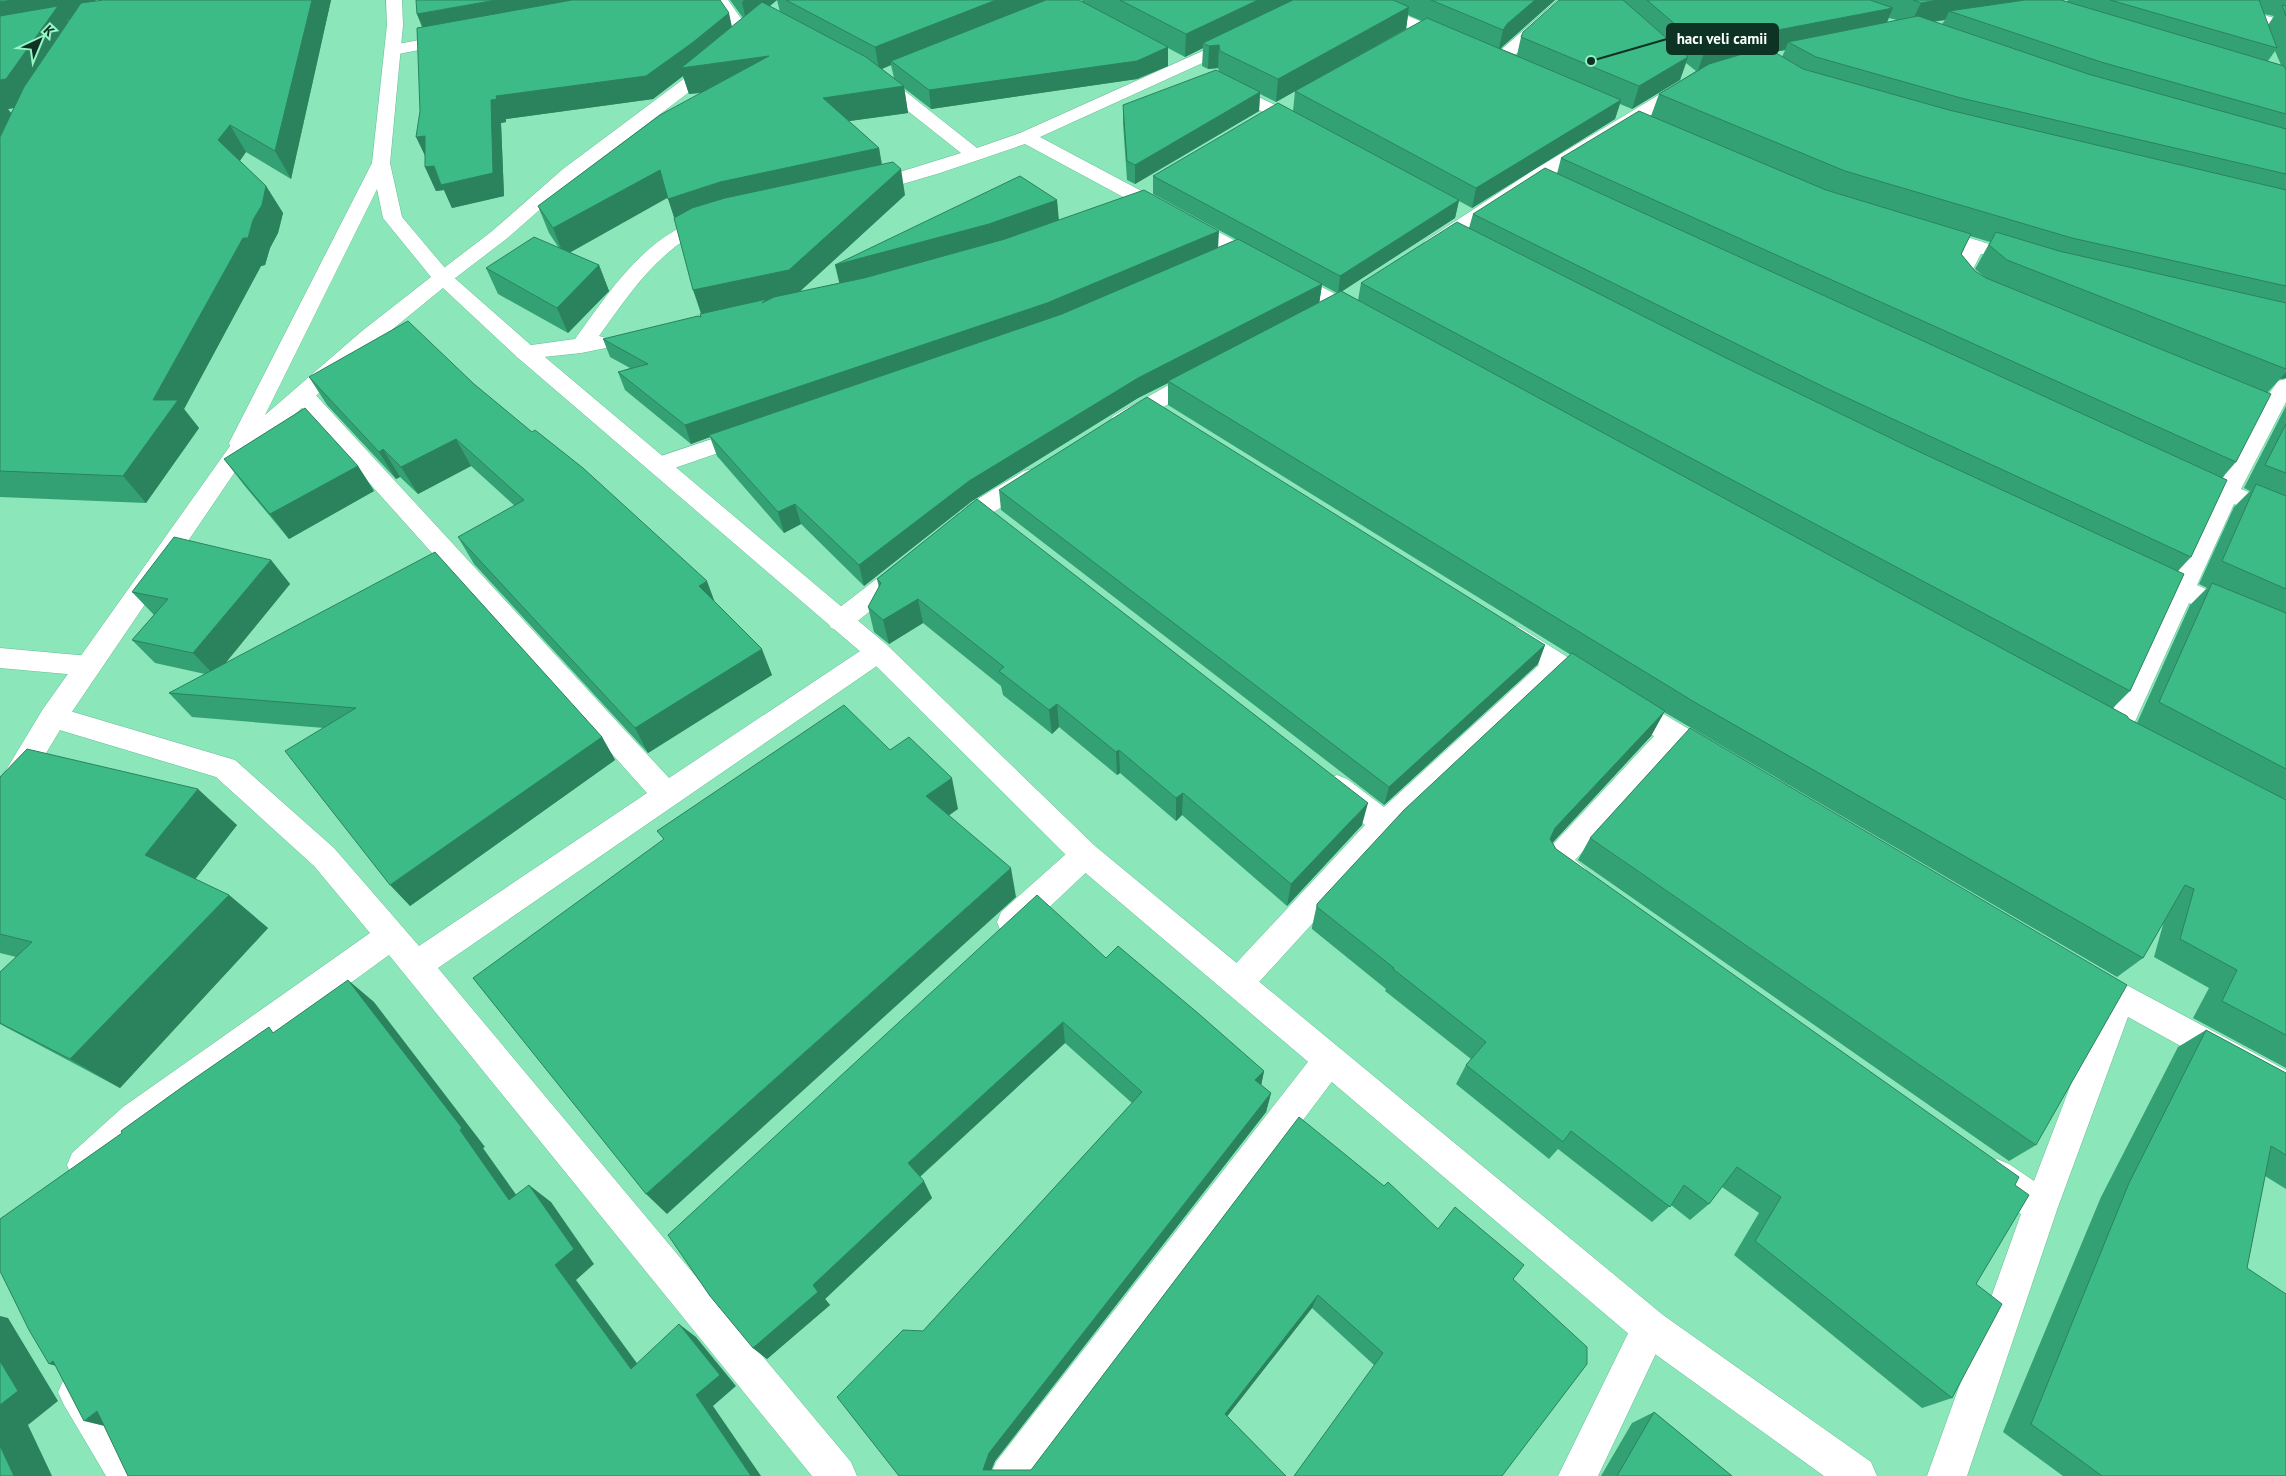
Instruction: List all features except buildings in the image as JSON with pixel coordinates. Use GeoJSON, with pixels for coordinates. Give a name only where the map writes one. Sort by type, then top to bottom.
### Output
{"type":"FeatureCollection","features":[{"type":"Feature","properties":{"kind":"street"},"geometry":{"type":"LineString","coordinates":[[394,0],[395,25],[381,163],[393,218],[443,278],[525,352],[878,652],[1085,855],[1650,1328],[1857,1476]]}},
{"type":"Feature","properties":{"kind":"street"},"geometry":{"type":"LineString","coordinates":[[720,0],[735,47]]}},
{"type":"Feature","properties":{"kind":"street"},"geometry":{"type":"LineString","coordinates":[[1355,0],[1468,47]]}},
{"type":"Feature","properties":{"kind":"street"},"geometry":{"type":"LineString","coordinates":[[1504,62],[1509,52],[1568,0]]}},
{"type":"Feature","properties":{"kind":"street"},"geometry":{"type":"LineString","coordinates":[[2189,0],[2286,26]]}},
{"type":"Feature","properties":{"kind":"street"},"geometry":{"type":"LineString","coordinates":[[2252,17],[2258,33]]}},
{"type":"Feature","properties":{"kind":"street"},"geometry":{"type":"LineString","coordinates":[[235,454],[370,336],[498,236],[570,173],[761,26]]}},
{"type":"Feature","properties":{"kind":"street"},"geometry":{"type":"LineString","coordinates":[[1406,38],[1423,29]]}},
{"type":"Feature","properties":{"kind":"street"},"geometry":{"type":"LineString","coordinates":[[851,191],[924,172],[1026,137],[1185,66],[1253,33]]}},
{"type":"Feature","properties":{"kind":"street"},"geometry":{"type":"LineString","coordinates":[[393,50],[470,36]]}},
{"type":"Feature","properties":{"kind":"street"},"geometry":{"type":"LineString","coordinates":[[1486,55],[1522,70]]}},
{"type":"Feature","properties":{"kind":"street"},"geometry":{"type":"LineString","coordinates":[[1168,57],[1319,134]]}},
{"type":"Feature","properties":{"kind":"street"},"geometry":{"type":"LineString","coordinates":[[1420,252],[1461,236],[1473,218],[1548,179],[1630,119],[1699,80],[1680,69]]}},
{"type":"Feature","properties":{"kind":"street"},"geometry":{"type":"LineString","coordinates":[[861,70],[878,78],[975,155]]}},
{"type":"Feature","properties":{"kind":"street"},"geometry":{"type":"LineString","coordinates":[[878,78],[896,71]]}},
{"type":"Feature","properties":{"kind":"street"},"geometry":{"type":"LineString","coordinates":[[1260,121],[1294,101]]}},
{"type":"Feature","properties":{"kind":"street"},"geometry":{"type":"LineString","coordinates":[[1612,111],[1648,126]]}},
{"type":"Feature","properties":{"kind":"street"},"geometry":{"type":"LineString","coordinates":[[1026,137],[1144,192],[1238,250],[1346,299],[1382,329]]}},
{"type":"Feature","properties":{"kind":"street"},"geometry":{"type":"LineString","coordinates":[[0,805],[53,717],[235,454],[381,163]]}},
{"type":"Feature","properties":{"kind":"street"},"geometry":{"type":"LineString","coordinates":[[1118,209],[1144,192]]}},
{"type":"Feature","properties":{"kind":"street"},"geometry":{"type":"LineString","coordinates":[[1456,209],[1473,218]]}},
{"type":"Feature","properties":{"kind":"street"},"geometry":{"type":"LineString","coordinates":[[581,346],[637,270],[671,239],[692,228],[728,217]]}},
{"type":"Feature","properties":{"kind":"street"},"geometry":{"type":"LineString","coordinates":[[1910,226],[2041,266]]}},
{"type":"Feature","properties":{"kind":"street"},"geometry":{"type":"LineString","coordinates":[[1975,246],[1963,270],[1974,282],[2005,298]]}},
{"type":"Feature","properties":{"kind":"street"},"geometry":{"type":"LineString","coordinates":[[1211,262],[1238,250]]}},
{"type":"Feature","properties":{"kind":"street"},"geometry":{"type":"LineString","coordinates":[[1312,318],[1346,299]]}},
{"type":"Feature","properties":{"kind":"street"},"geometry":{"type":"LineString","coordinates":[[525,352],[621,341]]}},
{"type":"Feature","properties":{"kind":"street"},"geometry":{"type":"LineString","coordinates":[[1105,431],[1147,405],[1225,364]]}},
{"type":"Feature","properties":{"kind":"street"},"geometry":{"type":"LineString","coordinates":[[2117,731],[2227,493],[2271,405],[2286,386]]}},
{"type":"Feature","properties":{"kind":"street"},"geometry":{"type":"LineString","coordinates":[[302,395],[667,795]]}},
{"type":"Feature","properties":{"kind":"street"},"geometry":{"type":"LineString","coordinates":[[1147,405],[1172,421]]}},
{"type":"Feature","properties":{"kind":"street"},"geometry":{"type":"LineString","coordinates":[[660,465],[764,429]]}},
{"type":"Feature","properties":{"kind":"street"},"geometry":{"type":"LineString","coordinates":[[840,621],[981,509],[1047,467]]}},
{"type":"Feature","properties":{"kind":"street"},"geometry":{"type":"LineString","coordinates":[[2173,468],[2286,517]]}},
{"type":"Feature","properties":{"kind":"street"},"geometry":{"type":"LineString","coordinates":[[981,509],[1004,527]]}},
{"type":"Feature","properties":{"kind":"street"},"geometry":{"type":"LineString","coordinates":[[2128,564],[2286,636]]}},
{"type":"Feature","properties":{"kind":"street"},"geometry":{"type":"LineString","coordinates":[[1491,622],[1733,769]]}},
{"type":"Feature","properties":{"kind":"street"},"geometry":{"type":"LineString","coordinates":[[416,964],[878,652]]}},
{"type":"Feature","properties":{"kind":"street"},"geometry":{"type":"LineString","coordinates":[[0,658],[89,666]]}},
{"type":"Feature","properties":{"kind":"street"},"geometry":{"type":"LineString","coordinates":[[1238,983],[1385,824],[1558,664]]}},
{"type":"Feature","properties":{"kind":"street"},"geometry":{"type":"LineString","coordinates":[[53,717],[225,768],[324,857],[391,936],[664,1243],[836,1476]]}},
{"type":"Feature","properties":{"kind":"street"},"geometry":{"type":"LineString","coordinates":[[1595,891],[1555,862],[1673,734]]}},
{"type":"Feature","properties":{"kind":"street"},"geometry":{"type":"LineString","coordinates":[[1315,770],[1385,824]]}},
{"type":"Feature","properties":{"kind":"street"},"geometry":{"type":"LineString","coordinates":[[990,943],[1085,855]]}},
{"type":"Feature","properties":{"kind":"street"},"geometry":{"type":"LineString","coordinates":[[64,1184],[135,1119],[391,936]]}},
{"type":"Feature","properties":{"kind":"street"},"geometry":{"type":"LineString","coordinates":[[2068,966],[2120,997],[2286,1088]]}},
{"type":"Feature","properties":{"kind":"street"},"geometry":{"type":"LineString","coordinates":[[1947,1476],[2041,1207],[2120,997]]}},
{"type":"Feature","properties":{"kind":"street"},"geometry":{"type":"LineString","coordinates":[[1010,1476],[1329,1060]]}},
{"type":"Feature","properties":{"kind":"street"},"geometry":{"type":"LineString","coordinates":[[1976,1161],[2041,1207]]}},
{"type":"Feature","properties":{"kind":"street"},"geometry":{"type":"LineString","coordinates":[[1578,1476],[1650,1328]]}},
{"type":"Feature","properties":{"kind":"street"},"geometry":{"type":"LineString","coordinates":[[62,1368],[128,1476]]}},
{"type":"Feature","properties":{"kind":"place","name":"hacı veli camii"},"geometry":{"type":"Point","coordinates":[1591,61]}}]}
